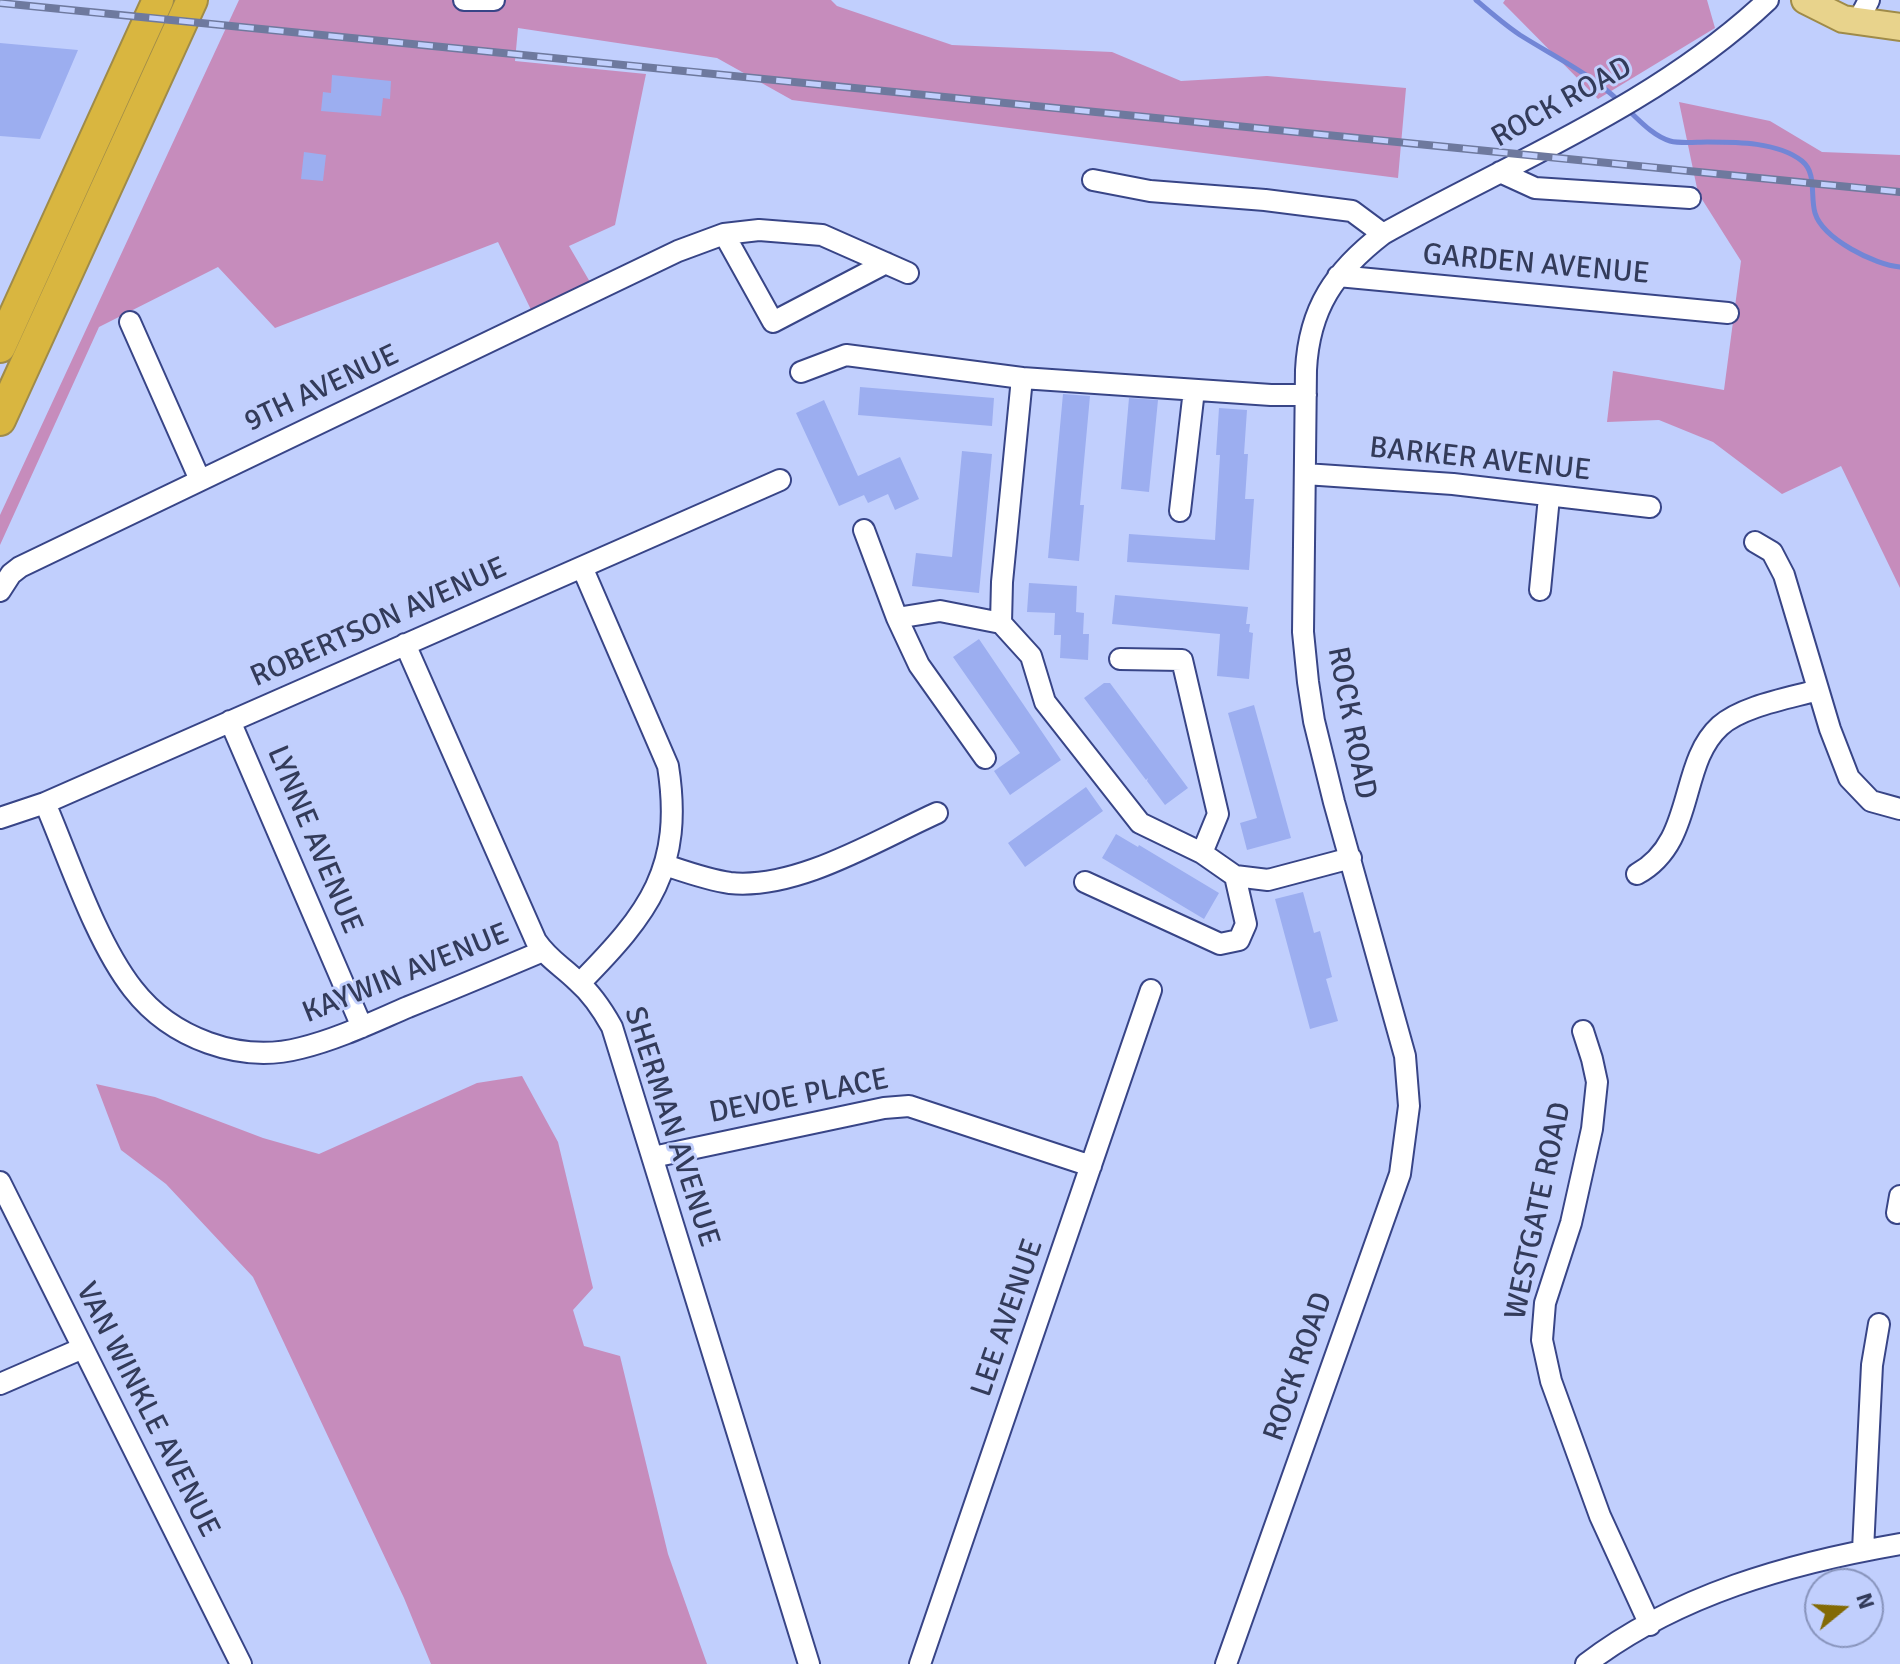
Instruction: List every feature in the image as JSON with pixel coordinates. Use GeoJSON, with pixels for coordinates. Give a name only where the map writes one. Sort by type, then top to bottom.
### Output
{"type":"FeatureCollection","features":[{"type":"Feature","properties":{"kind":"highway"},"geometry":{"type":"LineString","coordinates":[[0,347],[158,0]]}},
{"type":"Feature","properties":{"kind":"highway"},"geometry":{"type":"LineString","coordinates":[[0,420],[192,0]]}},
{"type":"Feature","properties":{"kind":"main road"},"geometry":{"type":"LineString","coordinates":[[1805,0],[1900,27]]}},
{"type":"Feature","properties":{"kind":"street"},"geometry":{"type":"LineString","coordinates":[[464,0],[494,0]]}},
{"type":"Feature","properties":{"kind":"street","name":"ROCK ROAD"},"geometry":{"type":"LineString","coordinates":[[1226,1664],[1400,1174],[1408,1126],[1405,1056],[1314,721],[1308,682],[1303,632],[1307,348],[1319,306],[1338,276],[1383,234],[1611,113],[1675,74],[1768,0]]}},
{"type":"Feature","properties":{"kind":"street"},"geometry":{"type":"LineString","coordinates":[[1500,172],[1535,188],[1690,198]]}},
{"type":"Feature","properties":{"kind":"street"},"geometry":{"type":"LineString","coordinates":[[1093,180],[1150,191],[1352,211],[1383,234]]}},
{"type":"Feature","properties":{"kind":"street","name":"9TH AVENUE"},"geometry":{"type":"LineString","coordinates":[[0,591],[20,567],[678,251],[724,234],[759,230],[822,235],[908,273]]}},
{"type":"Feature","properties":{"kind":"street"},"geometry":{"type":"LineString","coordinates":[[724,234],[773,322],[886,263]]}},
{"type":"Feature","properties":{"kind":"street","name":"GARDEN AVENUE"},"geometry":{"type":"LineString","coordinates":[[1338,276],[1728,313]]}},
{"type":"Feature","properties":{"kind":"street"},"geometry":{"type":"LineString","coordinates":[[130,322],[200,480]]}},
{"type":"Feature","properties":{"kind":"street"},"geometry":{"type":"LineString","coordinates":[[801,372],[846,355],[1022,378],[1306,395]]}},
{"type":"Feature","properties":{"kind":"street"},"geometry":{"type":"LineString","coordinates":[[1001,623],[1002,582],[1022,378]]}},
{"type":"Feature","properties":{"kind":"street"},"geometry":{"type":"LineString","coordinates":[[1180,511],[1194,390]]}},
{"type":"Feature","properties":{"kind":"street","name":"BARKER AVENUE"},"geometry":{"type":"LineString","coordinates":[[1305,474],[1453,484],[1650,507]]}},
{"type":"Feature","properties":{"kind":"street","name":"ROBERTSON AVENUE"},"geometry":{"type":"LineString","coordinates":[[0,818],[45,803],[780,480]]}},
{"type":"Feature","properties":{"kind":"street"},"geometry":{"type":"LineString","coordinates":[[1540,590],[1549,497]]}},
{"type":"Feature","properties":{"kind":"street"},"geometry":{"type":"LineString","coordinates":[[864,530],[897,618],[919,665],[985,758]]}},
{"type":"Feature","properties":{"kind":"street"},"geometry":{"type":"LineString","coordinates":[[1755,542],[1772,552],[1784,575],[1818,690],[1849,778],[1871,801],[1900,809]]}},
{"type":"Feature","properties":{"kind":"street"},"geometry":{"type":"LineString","coordinates":[[580,983],[645,909],[665,865],[672,831],[673,797],[668,766],[582,567]]}},
{"type":"Feature","properties":{"kind":"street"},"geometry":{"type":"LineString","coordinates":[[897,618],[940,611],[1001,623],[1031,656],[1045,702],[1140,823],[1202,853],[1235,876],[1268,880],[1351,858]]}},
{"type":"Feature","properties":{"kind":"street","name":"SHERMAN AVENUE"},"geometry":{"type":"LineString","coordinates":[[405,644],[529,927],[553,963],[580,983],[597,1001],[612,1027],[809,1664]]}},
{"type":"Feature","properties":{"kind":"street"},"geometry":{"type":"LineString","coordinates":[[1120,659],[1182,660],[1218,814],[1202,853]]}},
{"type":"Feature","properties":{"kind":"street"},"geometry":{"type":"LineString","coordinates":[[1637,874],[1651,866],[1670,841],[1713,733],[1747,711],[1818,690]]}},
{"type":"Feature","properties":{"kind":"street","name":"LYNNE AVENUE"},"geometry":{"type":"LineString","coordinates":[[230,721],[362,1027]]}},
{"type":"Feature","properties":{"kind":"street","name":"KAYWIN AVENUE"},"geometry":{"type":"LineString","coordinates":[[45,803],[114,961],[146,1003],[175,1027],[208,1043],[264,1052],[299,1049],[362,1027],[543,951]]}},
{"type":"Feature","properties":{"kind":"street"},"geometry":{"type":"LineString","coordinates":[[665,865],[729,883],[782,880],[835,860],[937,813]]}},
{"type":"Feature","properties":{"kind":"street"},"geometry":{"type":"LineString","coordinates":[[1085,882],[1220,944],[1239,940],[1246,924],[1235,876]]}},
{"type":"Feature","properties":{"kind":"street","name":"LEE AVENUE"},"geometry":{"type":"LineString","coordinates":[[920,1664],[1151,990]]}},
{"type":"Feature","properties":{"kind":"street","name":"WESTGATE ROAD"},"geometry":{"type":"LineString","coordinates":[[1583,1031],[1597,1082],[1592,1129],[1571,1223],[1545,1303],[1542,1340],[1551,1381],[1590,1490],[1650,1625]]}},
{"type":"Feature","properties":{"kind":"street","name":"DEVOE PLACE"},"geometry":{"type":"LineString","coordinates":[[653,1157],[884,1108],[909,1106],[1091,1166]]}},
{"type":"Feature","properties":{"kind":"street","name":"VAN WINKLE AVENUE"},"geometry":{"type":"LineString","coordinates":[[0,1182],[241,1664]]}},
{"type":"Feature","properties":{"kind":"street"},"geometry":{"type":"LineString","coordinates":[[1863,1550],[1872,1365],[1879,1324]]}},
{"type":"Feature","properties":{"kind":"street"},"geometry":{"type":"LineString","coordinates":[[0,1384],[83,1348]]}},
{"type":"Feature","properties":{"kind":"street"},"geometry":{"type":"LineString","coordinates":[[1586,1664],[1685,1605],[1733,1586],[1830,1556],[1900,1544]]}},
{"type":"Feature","properties":{"kind":"shaded area"},"geometry":{"type":"Polygon","coordinates":[[[239,0],[831,0],[837,6],[952,45],[1112,52],[1181,81],[1267,76],[1406,88],[1398,178],[792,100],[717,58],[518,28],[515,61],[646,74],[615,225],[569,246],[597,294],[536,320],[498,242],[275,328],[218,267],[99,327],[0,545],[0,515],[239,0]]]}},
{"type":"Feature","properties":{"kind":"shaded area"},"geometry":{"type":"Polygon","coordinates":[[[1505,0],[1707,0],[1715,28],[1598,99],[1503,3],[1505,0]]]}},
{"type":"Feature","properties":{"kind":"shaded area"},"geometry":{"type":"Polygon","coordinates":[[[1679,102],[1770,121],[1822,152],[1900,155],[1900,588],[1841,466],[1782,494],[1713,442],[1659,420],[1607,422],[1613,371],[1724,390],[1741,261],[1698,193],[1679,102]]]}},
{"type":"Feature","properties":{"kind":"shaded area"},"geometry":{"type":"Polygon","coordinates":[[[522,1076],[558,1142],[593,1288],[573,1310],[584,1346],[620,1356],[668,1554],[707,1664],[431,1664],[404,1598],[253,1277],[166,1184],[121,1150],[96,1084],[155,1097],[263,1138],[319,1154],[477,1083],[522,1076]]]}},
{"type":"Feature","properties":{"kind":"building"},"geometry":{"type":"Polygon","coordinates":[[[0,43],[78,50],[40,139],[0,136],[0,43]]]}},
{"type":"Feature","properties":{"kind":"building"},"geometry":{"type":"Polygon","coordinates":[[[332,75],[391,81],[390,99],[383,98],[381,116],[321,111],[323,92],[331,93],[332,75]]]}},
{"type":"Feature","properties":{"kind":"building"},"geometry":{"type":"Polygon","coordinates":[[[304,152],[326,155],[323,181],[301,179],[304,152]]]}},
{"type":"Feature","properties":{"kind":"building"},"geometry":{"type":"Polygon","coordinates":[[[860,387],[994,398],[992,426],[858,415],[860,387]]]}},
{"type":"Feature","properties":{"kind":"building"},"geometry":{"type":"Polygon","coordinates":[[[1063,394],[1090,396],[1080,505],[1084,505],[1079,561],[1048,558],[1063,394]]]}},
{"type":"Feature","properties":{"kind":"building"},"geometry":{"type":"Polygon","coordinates":[[[1129,398],[1158,400],[1149,492],[1121,489],[1129,398]]]}},
{"type":"Feature","properties":{"kind":"building"},"geometry":{"type":"Polygon","coordinates":[[[824,400],[858,476],[900,457],[919,499],[895,510],[888,494],[868,503],[864,495],[839,506],[796,413],[824,400]]]}},
{"type":"Feature","properties":{"kind":"building"},"geometry":{"type":"Polygon","coordinates":[[[1219,408],[1247,410],[1245,499],[1254,499],[1249,570],[1127,562],[1129,534],[1215,540],[1220,455],[1216,455],[1219,408]]]}},
{"type":"Feature","properties":{"kind":"building"},"geometry":{"type":"Polygon","coordinates":[[[962,451],[992,454],[979,593],[912,586],[916,553],[952,557],[962,451]]]}},
{"type":"Feature","properties":{"kind":"building"},"geometry":{"type":"Polygon","coordinates":[[[1029,583],[1077,586],[1076,612],[1084,613],[1083,634],[1089,634],[1088,660],[1060,658],[1061,635],[1054,635],[1055,613],[1027,612],[1029,583]]]}},
{"type":"Feature","properties":{"kind":"building"},"geometry":{"type":"Polygon","coordinates":[[[1115,595],[1248,607],[1246,624],[1250,624],[1249,632],[1253,633],[1249,679],[1217,676],[1220,634],[1112,624],[1115,595]]]}},
{"type":"Feature","properties":{"kind":"building"},"geometry":{"type":"Polygon","coordinates":[[[979,639],[1061,760],[1010,795],[994,771],[1020,753],[953,657],[979,639]]]}},
{"type":"Feature","properties":{"kind":"building"},"geometry":{"type":"Polygon","coordinates":[[[1104,683],[1110,683],[1188,788],[1165,805],[1147,781],[1148,778],[1146,780],[1084,698],[1104,683]]]}},
{"type":"Feature","properties":{"kind":"building"},"geometry":{"type":"Polygon","coordinates":[[[1254,705],[1291,838],[1247,850],[1240,823],[1257,818],[1228,713],[1254,705]]]}},
{"type":"Feature","properties":{"kind":"building"},"geometry":{"type":"Polygon","coordinates":[[[1086,787],[1103,811],[1025,867],[1008,843],[1086,787]]]}},
{"type":"Feature","properties":{"kind":"building"},"geometry":{"type":"Polygon","coordinates":[[[1116,834],[1219,893],[1204,919],[1102,858],[1116,834]]]}},
{"type":"Feature","properties":{"kind":"building"},"geometry":{"type":"Polygon","coordinates":[[[1303,892],[1314,933],[1320,931],[1332,977],[1326,979],[1338,1021],[1310,1029],[1275,899],[1303,892]]]}},
{"type":"Feature","properties":{"kind":"waterway"},"geometry":{"type":"LineString","coordinates":[[1476,0],[1514,31],[1584,74],[1619,101]]}},
{"type":"Feature","properties":{"kind":"waterway"},"geometry":{"type":"LineString","coordinates":[[1626,108],[1652,132],[1670,141],[1757,144],[1792,155],[1802,161],[1810,172],[1815,213],[1828,232],[1864,256],[1900,267]]}},
{"type":"Feature","properties":{"kind":"railway"},"geometry":{"type":"LineString","coordinates":[[0,3],[1900,192]]}}]}
